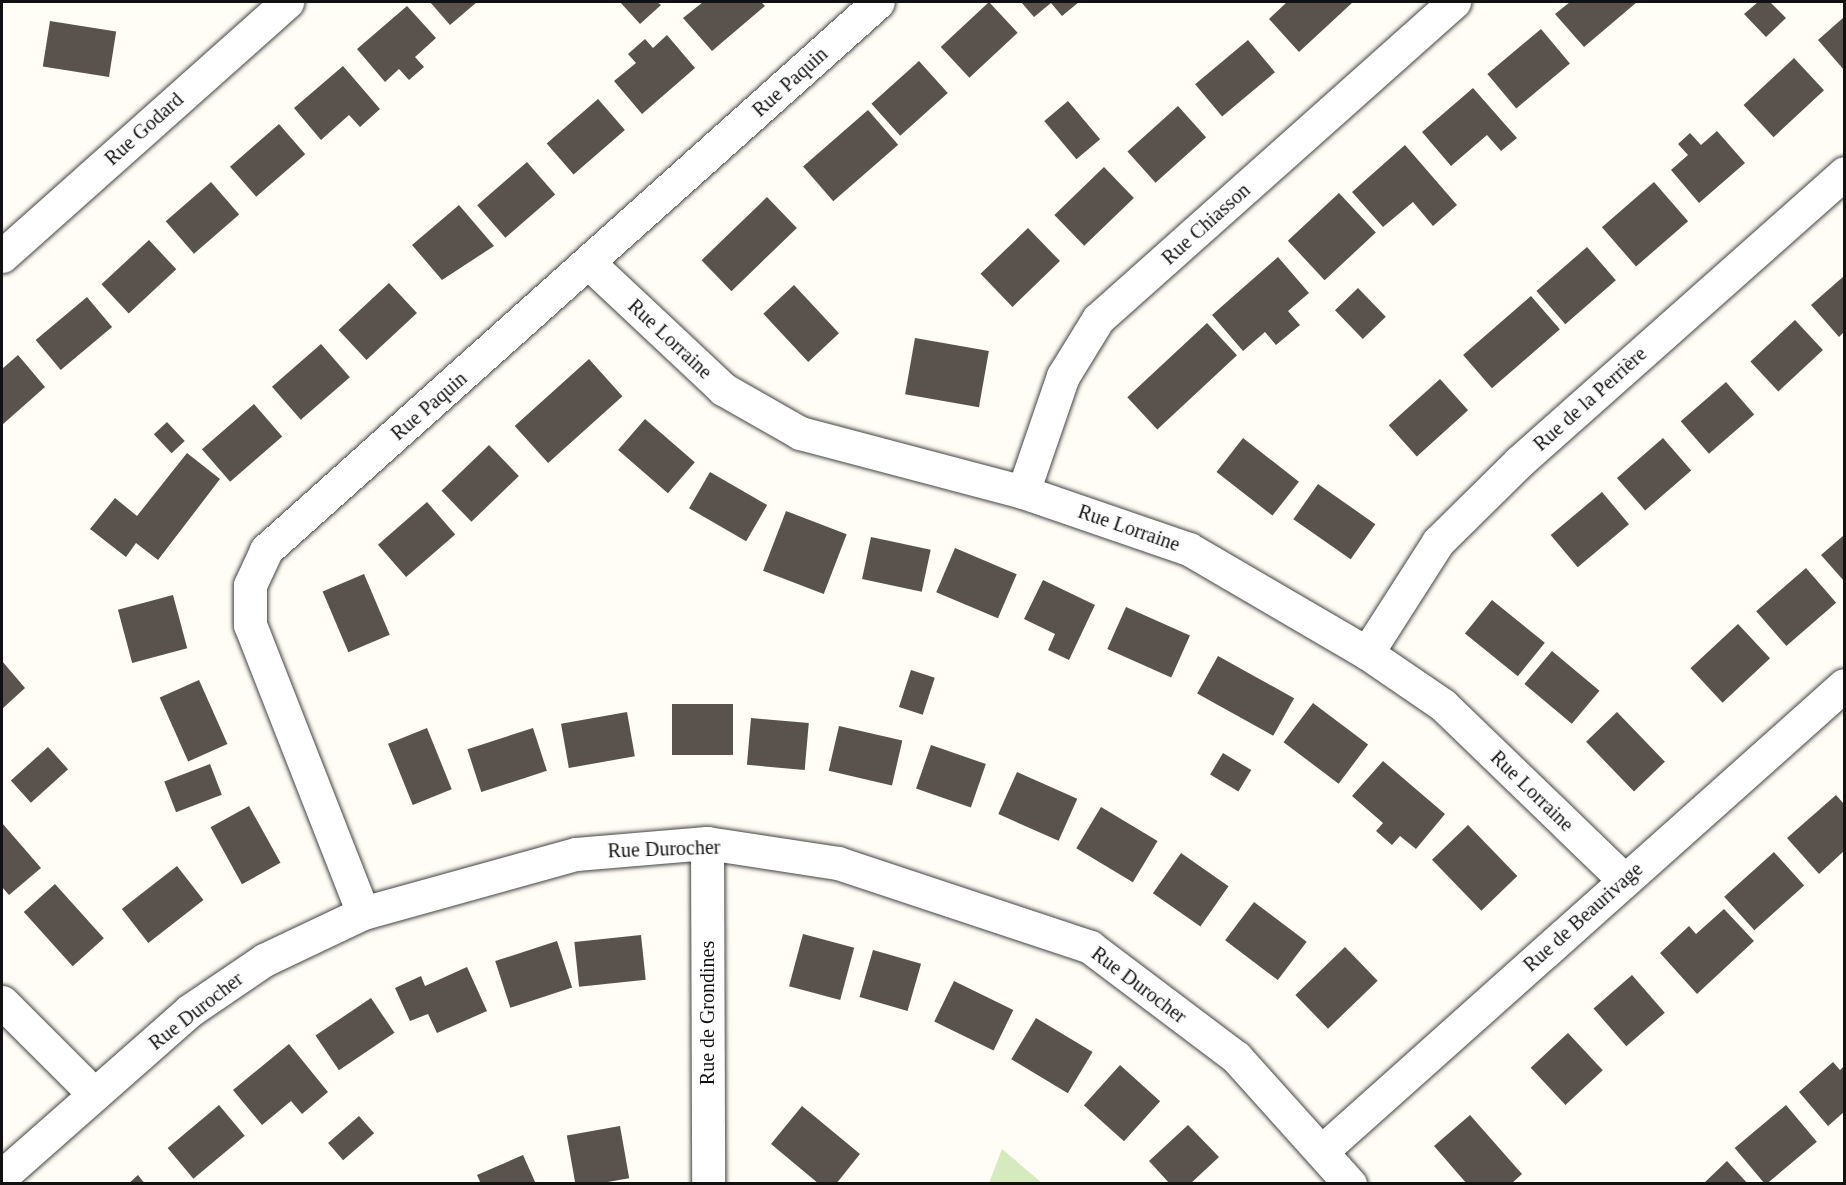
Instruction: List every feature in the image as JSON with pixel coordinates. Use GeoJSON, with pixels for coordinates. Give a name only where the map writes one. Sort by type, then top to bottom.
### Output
{"type":"FeatureCollection","features":[{"type":"Feature","properties":{"kind":"street","name":"Rue Godard"},"geometry":{"type":"LineString","coordinates":[[2,256],[286,2]]}},
{"type":"Feature","properties":{"kind":"street","name":"Rue Paquin"},"geometry":{"type":"LineString","coordinates":[[363,913],[250,625],[250,585],[266,550],[590,264],[878,2]]}},
{"type":"Feature","properties":{"kind":"street","name":"Rue Chiasson"},"geometry":{"type":"LineString","coordinates":[[1023,492],[1064,376],[1098,320],[1454,2]]}},
{"type":"Feature","properties":{"kind":"street","name":"Rue de la Perrière"},"geometry":{"type":"LineString","coordinates":[[1367,653],[1438,542],[1519,462],[1845,173]]}},
{"type":"Feature","properties":{"kind":"street","name":"Rue Lorraine"},"geometry":{"type":"LineString","coordinates":[[590,264],[723,389],[800,433],[1023,492],[1189,549],[1367,653],[1443,705],[1624,880]]}},
{"type":"Feature","properties":{"kind":"street","name":"Rue de Beaurivage"},"geometry":{"type":"LineString","coordinates":[[1323,1150],[1845,685]]}},
{"type":"Feature","properties":{"kind":"street","name":"Rue Durocher"},"geometry":{"type":"LineString","coordinates":[[2,1176],[189,1011],[264,960],[363,913],[576,854],[706,843],[838,863],[1090,947],[1236,1057],[1323,1150],[1350,1184]]}},
{"type":"Feature","properties":{"kind":"street","name":"Rue de Grondines"},"geometry":{"type":"LineString","coordinates":[[706,843],[708,1184]]}},
{"type":"Feature","properties":{"kind":"street"},"geometry":{"type":"LineString","coordinates":[[2,1002],[94,1094]]}},
{"type":"Feature","properties":{"kind":"green space"},"geometry":{"type":"Polygon","coordinates":[[[1002,1149],[1042,1183],[989,1183],[1002,1149]]]}},
{"type":"Feature","properties":{"kind":"building"},"geometry":{"type":"Polygon","coordinates":[[[430,2],[477,2],[450,25],[430,2]]]}},
{"type":"Feature","properties":{"kind":"building"},"geometry":{"type":"Polygon","coordinates":[[[620,2],[657,2],[661,5],[640,24],[620,2]]]}},
{"type":"Feature","properties":{"kind":"building"},"geometry":{"type":"Polygon","coordinates":[[[703,2],[761,2],[765,6],[712,51],[683,18],[703,2]]]}},
{"type":"Feature","properties":{"kind":"building"},"geometry":{"type":"Polygon","coordinates":[[[989,2],[1018,33],[969,78],[941,47],[989,2]]]}},
{"type":"Feature","properties":{"kind":"building"},"geometry":{"type":"Polygon","coordinates":[[[1021,2],[1079,2],[1062,16],[1051,3],[1034,17],[1021,2]]]}},
{"type":"Feature","properties":{"kind":"building"},"geometry":{"type":"Polygon","coordinates":[[[1287,2],[1353,2],[1299,52],[1269,19],[1287,2]]]}},
{"type":"Feature","properties":{"kind":"building"},"geometry":{"type":"Polygon","coordinates":[[[1570,2],[1637,2],[1584,47],[1555,14],[1570,2]]]}},
{"type":"Feature","properties":{"kind":"building"},"geometry":{"type":"Polygon","coordinates":[[[1758,2],[1770,2],[1786,18],[1766,37],[1744,14],[1758,2]]]}},
{"type":"Feature","properties":{"kind":"building"},"geometry":{"type":"Polygon","coordinates":[[[407,6],[436,38],[415,57],[424,67],[409,80],[399,69],[385,82],[357,49],[407,6]]]}},
{"type":"Feature","properties":{"kind":"building"},"geometry":{"type":"Polygon","coordinates":[[[1844,17],[1844,70],[1818,40],[1844,17]]]}},
{"type":"Feature","properties":{"kind":"building"},"geometry":{"type":"Polygon","coordinates":[[[50,21],[116,31],[109,77],[43,66],[50,21]]]}},
{"type":"Feature","properties":{"kind":"building"},"geometry":{"type":"Polygon","coordinates":[[[1541,29],[1570,63],[1516,108],[1487,74],[1541,29]]]}},
{"type":"Feature","properties":{"kind":"building"},"geometry":{"type":"Polygon","coordinates":[[[667,35],[695,68],[642,114],[614,81],[636,63],[628,54],[645,39],[653,48],[667,35]]]}},
{"type":"Feature","properties":{"kind":"building"},"geometry":{"type":"Polygon","coordinates":[[[1248,40],[1275,72],[1222,117],[1195,84],[1248,40]]]}},
{"type":"Feature","properties":{"kind":"building"},"geometry":{"type":"Polygon","coordinates":[[[1794,58],[1824,90],[1774,137],[1744,105],[1794,58]]]}},
{"type":"Feature","properties":{"kind":"building"},"geometry":{"type":"Polygon","coordinates":[[[919,61],[948,93],[900,136],[871,104],[919,61]]]}},
{"type":"Feature","properties":{"kind":"building"},"geometry":{"type":"Polygon","coordinates":[[[343,66],[380,109],[360,127],[349,115],[321,140],[294,108],[343,66]]]}},
{"type":"Feature","properties":{"kind":"building"},"geometry":{"type":"Polygon","coordinates":[[[1473,88],[1517,138],[1501,151],[1487,135],[1451,166],[1422,132],[1473,88]]]}},
{"type":"Feature","properties":{"kind":"building"},"geometry":{"type":"Polygon","coordinates":[[[598,99],[625,130],[574,175],[547,144],[598,99]]]}},
{"type":"Feature","properties":{"kind":"building"},"geometry":{"type":"Polygon","coordinates":[[[1068,101],[1100,139],[1076,159],[1044,121],[1068,101]]]}},
{"type":"Feature","properties":{"kind":"building"},"geometry":{"type":"Polygon","coordinates":[[[1178,106],[1206,137],[1156,183],[1127,152],[1178,106]]]}},
{"type":"Feature","properties":{"kind":"building"},"geometry":{"type":"Polygon","coordinates":[[[868,110],[898,145],[833,201],[803,166],[868,110]]]}},
{"type":"Feature","properties":{"kind":"building"},"geometry":{"type":"Polygon","coordinates":[[[279,124],[305,154],[256,197],[230,167],[279,124]]]}},
{"type":"Feature","properties":{"kind":"building"},"geometry":{"type":"Polygon","coordinates":[[[1717,131],[1745,163],[1699,203],[1671,170],[1688,155],[1678,144],[1690,133],[1701,145],[1717,131]]]}},
{"type":"Feature","properties":{"kind":"building"},"geometry":{"type":"Polygon","coordinates":[[[1405,145],[1457,205],[1433,226],[1413,202],[1383,227],[1352,192],[1405,145]]]}},
{"type":"Feature","properties":{"kind":"building"},"geometry":{"type":"Polygon","coordinates":[[[527,162],[555,194],[505,238],[477,205],[527,162]]]}},
{"type":"Feature","properties":{"kind":"building"},"geometry":{"type":"Polygon","coordinates":[[[1104,167],[1134,198],[1084,246],[1054,215],[1104,167]]]}},
{"type":"Feature","properties":{"kind":"building"},"geometry":{"type":"Polygon","coordinates":[[[211,182],[239,214],[194,254],[166,221],[211,182]]]}},
{"type":"Feature","properties":{"kind":"building"},"geometry":{"type":"Polygon","coordinates":[[[1654,182],[1688,221],[1636,267],[1602,227],[1654,182]]]}},
{"type":"Feature","properties":{"kind":"building"},"geometry":{"type":"Polygon","coordinates":[[[1339,193],[1376,232],[1325,280],[1288,241],[1339,193]]]}},
{"type":"Feature","properties":{"kind":"building"},"geometry":{"type":"Polygon","coordinates":[[[767,197],[797,228],[731,291],[702,260],[767,197]]]}},
{"type":"Feature","properties":{"kind":"building"},"geometry":{"type":"Polygon","coordinates":[[[459,205],[494,246],[442,280],[412,245],[459,205]]]}},
{"type":"Feature","properties":{"kind":"building"},"geometry":{"type":"Polygon","coordinates":[[[1028,228],[1060,261],[1012,307],[981,274],[1028,228]]]}},
{"type":"Feature","properties":{"kind":"building"},"geometry":{"type":"Polygon","coordinates":[[[149,240],[176,269],[129,314],[101,284],[149,240]]]}},
{"type":"Feature","properties":{"kind":"building"},"geometry":{"type":"Polygon","coordinates":[[[1587,247],[1616,280],[1565,324],[1536,291],[1587,247]]]}},
{"type":"Feature","properties":{"kind":"building"},"geometry":{"type":"Polygon","coordinates":[[[1278,257],[1309,293],[1288,311],[1300,325],[1276,345],[1265,332],[1243,351],[1212,315],[1278,257]]]}},
{"type":"Feature","properties":{"kind":"building"},"geometry":{"type":"Polygon","coordinates":[[[1844,276],[1844,332],[1839,337],[1811,305],[1844,276]]]}},
{"type":"Feature","properties":{"kind":"building"},"geometry":{"type":"Polygon","coordinates":[[[389,283],[417,313],[366,360],[339,330],[389,283]]]}},
{"type":"Feature","properties":{"kind":"building"},"geometry":{"type":"Polygon","coordinates":[[[794,285],[839,333],[808,362],[763,314],[794,285]]]}},
{"type":"Feature","properties":{"kind":"building"},"geometry":{"type":"Polygon","coordinates":[[[1358,288],[1386,317],[1363,339],[1335,310],[1358,288]]]}},
{"type":"Feature","properties":{"kind":"building"},"geometry":{"type":"Polygon","coordinates":[[[1531,296],[1560,329],[1492,388],[1463,355],[1531,296]]]}},
{"type":"Feature","properties":{"kind":"building"},"geometry":{"type":"Polygon","coordinates":[[[87,297],[112,327],[61,370],[36,340],[87,297]]]}},
{"type":"Feature","properties":{"kind":"building"},"geometry":{"type":"Polygon","coordinates":[[[1795,320],[1823,350],[1778,392],[1750,362],[1795,320]]]}},
{"type":"Feature","properties":{"kind":"building"},"geometry":{"type":"Polygon","coordinates":[[[1207,323],[1237,355],[1157,430],[1127,397],[1207,323]]]}},
{"type":"Feature","properties":{"kind":"building"},"geometry":{"type":"Polygon","coordinates":[[[915,338],[989,351],[979,407],[905,394],[915,338]]]}},
{"type":"Feature","properties":{"kind":"building"},"geometry":{"type":"Polygon","coordinates":[[[321,344],[350,377],[301,420],[272,387],[321,344]]]}},
{"type":"Feature","properties":{"kind":"building"},"geometry":{"type":"Polygon","coordinates":[[[18,355],[45,387],[2,425],[2,369],[18,355]]]}},
{"type":"Feature","properties":{"kind":"building"},"geometry":{"type":"Polygon","coordinates":[[[589,359],[622,396],[548,463],[515,426],[589,359]]]}},
{"type":"Feature","properties":{"kind":"building"},"geometry":{"type":"Polygon","coordinates":[[[1440,379],[1468,410],[1417,456],[1389,425],[1440,379]]]}},
{"type":"Feature","properties":{"kind":"building"},"geometry":{"type":"Polygon","coordinates":[[[1726,382],[1754,414],[1709,454],[1681,421],[1726,382]]]}},
{"type":"Feature","properties":{"kind":"building"},"geometry":{"type":"Polygon","coordinates":[[[254,404],[282,436],[230,482],[202,449],[254,404]]]}},
{"type":"Feature","properties":{"kind":"building"},"geometry":{"type":"Polygon","coordinates":[[[645,419],[695,462],[668,493],[618,450],[645,419]]]}},
{"type":"Feature","properties":{"kind":"building"},"geometry":{"type":"Polygon","coordinates":[[[167,422],[185,441],[172,453],[154,434],[167,422]]]}},
{"type":"Feature","properties":{"kind":"building"},"geometry":{"type":"Polygon","coordinates":[[[1243,438],[1299,482],[1272,516],[1217,472],[1243,438]]]}},
{"type":"Feature","properties":{"kind":"building"},"geometry":{"type":"Polygon","coordinates":[[[1663,438],[1691,470],[1645,510],[1617,478],[1663,438]]]}},
{"type":"Feature","properties":{"kind":"building"},"geometry":{"type":"Polygon","coordinates":[[[489,445],[519,476],[471,522],[442,491],[489,445]]]}},
{"type":"Feature","properties":{"kind":"building"},"geometry":{"type":"Polygon","coordinates":[[[187,453],[220,479],[158,560],[136,543],[126,557],[90,529],[115,498],[137,516],[187,453]]]}},
{"type":"Feature","properties":{"kind":"building"},"geometry":{"type":"Polygon","coordinates":[[[710,472],[767,505],[746,541],[689,508],[710,472]]]}},
{"type":"Feature","properties":{"kind":"building"},"geometry":{"type":"Polygon","coordinates":[[[1318,484],[1375,524],[1351,559],[1293,519],[1318,484]]]}},
{"type":"Feature","properties":{"kind":"building"},"geometry":{"type":"Polygon","coordinates":[[[1602,492],[1629,524],[1578,567],[1551,535],[1602,492]]]}},
{"type":"Feature","properties":{"kind":"building"},"geometry":{"type":"Polygon","coordinates":[[[427,502],[455,534],[406,577],[378,545],[427,502]]]}},
{"type":"Feature","properties":{"kind":"building"},"geometry":{"type":"Polygon","coordinates":[[[786,511],[847,534],[824,594],[763,571],[786,511]]]}},
{"type":"Feature","properties":{"kind":"building"},"geometry":{"type":"Polygon","coordinates":[[[1844,535],[1844,581],[1821,555],[1844,535]]]}},
{"type":"Feature","properties":{"kind":"building"},"geometry":{"type":"Polygon","coordinates":[[[871,537],[931,550],[922,592],[862,579],[871,537]]]}},
{"type":"Feature","properties":{"kind":"building"},"geometry":{"type":"Polygon","coordinates":[[[955,548],[1017,574],[998,618],[936,592],[955,548]]]}},
{"type":"Feature","properties":{"kind":"building"},"geometry":{"type":"Polygon","coordinates":[[[1806,568],[1836,603],[1786,646],[1756,611],[1806,568]]]}},
{"type":"Feature","properties":{"kind":"building"},"geometry":{"type":"Polygon","coordinates":[[[364,574],[390,635],[348,652],[323,592],[364,574]]]}},
{"type":"Feature","properties":{"kind":"building"},"geometry":{"type":"Polygon","coordinates":[[[1043,580],[1095,605],[1069,660],[1048,650],[1055,634],[1024,619],[1043,580]]]}},
{"type":"Feature","properties":{"kind":"building"},"geometry":{"type":"Polygon","coordinates":[[[173,595],[187,648],[132,663],[118,610],[173,595]]]}},
{"type":"Feature","properties":{"kind":"building"},"geometry":{"type":"Polygon","coordinates":[[[1492,600],[1545,643],[1518,676],[1465,633],[1492,600]]]}},
{"type":"Feature","properties":{"kind":"building"},"geometry":{"type":"Polygon","coordinates":[[[1126,607],[1190,635],[1171,677],[1107,649],[1126,607]]]}},
{"type":"Feature","properties":{"kind":"building"},"geometry":{"type":"Polygon","coordinates":[[[1738,624],[1770,658],[1723,703],[1690,668],[1738,624]]]}},
{"type":"Feature","properties":{"kind":"building"},"geometry":{"type":"Polygon","coordinates":[[[1552,651],[1599,691],[1572,724],[1524,684],[1552,651]]]}},
{"type":"Feature","properties":{"kind":"building"},"geometry":{"type":"Polygon","coordinates":[[[1218,656],[1294,698],[1273,736],[1197,694],[1218,656]]]}},
{"type":"Feature","properties":{"kind":"building"},"geometry":{"type":"Polygon","coordinates":[[[2,661],[25,688],[2,709],[2,661]]]}},
{"type":"Feature","properties":{"kind":"building"},"geometry":{"type":"Polygon","coordinates":[[[911,670],[935,678],[923,715],[899,707],[911,670]]]}},
{"type":"Feature","properties":{"kind":"building"},"geometry":{"type":"Polygon","coordinates":[[[199,680],[227,744],[188,761],[160,697],[199,680]]]}},
{"type":"Feature","properties":{"kind":"building"},"geometry":{"type":"Polygon","coordinates":[[[1313,703],[1368,745],[1339,784],[1284,742],[1313,703]]]}},
{"type":"Feature","properties":{"kind":"building"},"geometry":{"type":"Polygon","coordinates":[[[672,704],[733,704],[733,755],[672,755],[672,704]]]}},
{"type":"Feature","properties":{"kind":"building"},"geometry":{"type":"Polygon","coordinates":[[[627,712],[635,756],[569,768],[561,724],[627,712]]]}},
{"type":"Feature","properties":{"kind":"building"},"geometry":{"type":"Polygon","coordinates":[[[1617,712],[1665,762],[1634,792],[1586,742],[1617,712]]]}},
{"type":"Feature","properties":{"kind":"building"},"geometry":{"type":"Polygon","coordinates":[[[751,718],[809,723],[805,770],[747,765],[751,718]]]}},
{"type":"Feature","properties":{"kind":"building"},"geometry":{"type":"Polygon","coordinates":[[[839,726],[902,741],[892,785],[829,771],[839,726]]]}},
{"type":"Feature","properties":{"kind":"building"},"geometry":{"type":"Polygon","coordinates":[[[427,728],[452,789],[413,805],[388,744],[427,728]]]}},
{"type":"Feature","properties":{"kind":"building"},"geometry":{"type":"Polygon","coordinates":[[[533,728],[547,771],[481,792],[467,749],[533,728]]]}},
{"type":"Feature","properties":{"kind":"building"},"geometry":{"type":"Polygon","coordinates":[[[931,745],[986,764],[971,807],[916,788],[931,745]]]}},
{"type":"Feature","properties":{"kind":"building"},"geometry":{"type":"Polygon","coordinates":[[[48,747],[68,769],[31,803],[11,780],[48,747]]]}},
{"type":"Feature","properties":{"kind":"building"},"geometry":{"type":"Polygon","coordinates":[[[1223,753],[1251,770],[1238,791],[1210,774],[1223,753]]]}},
{"type":"Feature","properties":{"kind":"building"},"geometry":{"type":"Polygon","coordinates":[[[1383,761],[1445,814],[1416,849],[1400,836],[1392,845],[1376,831],[1383,823],[1352,796],[1383,761]]]}},
{"type":"Feature","properties":{"kind":"building"},"geometry":{"type":"Polygon","coordinates":[[[210,764],[222,795],[176,812],[164,782],[210,764]]]}},
{"type":"Feature","properties":{"kind":"building"},"geometry":{"type":"Polygon","coordinates":[[[1017,772],[1077,799],[1059,841],[998,814],[1017,772]]]}},
{"type":"Feature","properties":{"kind":"building"},"geometry":{"type":"Polygon","coordinates":[[[1836,795],[1844,804],[1844,851],[1819,874],[1787,838],[1836,795]]]}},
{"type":"Feature","properties":{"kind":"building"},"geometry":{"type":"Polygon","coordinates":[[[249,806],[281,863],[242,884],[211,827],[249,806]]]}},
{"type":"Feature","properties":{"kind":"building"},"geometry":{"type":"Polygon","coordinates":[[[1101,807],[1158,841],[1133,882],[1076,848],[1101,807]]]}},
{"type":"Feature","properties":{"kind":"building"},"geometry":{"type":"Polygon","coordinates":[[[2,823],[41,868],[9,895],[2,887],[2,823]]]}},
{"type":"Feature","properties":{"kind":"building"},"geometry":{"type":"Polygon","coordinates":[[[1468,825],[1517,876],[1481,911],[1432,860],[1468,825]]]}},
{"type":"Feature","properties":{"kind":"building"},"geometry":{"type":"Polygon","coordinates":[[[1774,852],[1804,885],[1754,930],[1724,897],[1774,852]]]}},
{"type":"Feature","properties":{"kind":"building"},"geometry":{"type":"Polygon","coordinates":[[[1181,853],[1229,886],[1200,926],[1153,893],[1181,853]]]}},
{"type":"Feature","properties":{"kind":"building"},"geometry":{"type":"Polygon","coordinates":[[[177,866],[203,900],[148,943],[122,909],[177,866]]]}},
{"type":"Feature","properties":{"kind":"building"},"geometry":{"type":"Polygon","coordinates":[[[55,884],[104,938],[73,966],[24,912],[55,884]]]}},
{"type":"Feature","properties":{"kind":"building"},"geometry":{"type":"Polygon","coordinates":[[[1254,902],[1307,942],[1278,980],[1225,940],[1254,902]]]}},
{"type":"Feature","properties":{"kind":"building"},"geometry":{"type":"Polygon","coordinates":[[[1724,909],[1754,941],[1697,994],[1660,953],[1689,926],[1696,934],[1724,909]]]}},
{"type":"Feature","properties":{"kind":"building"},"geometry":{"type":"Polygon","coordinates":[[[803,934],[854,948],[840,1000],[789,986],[803,934]]]}},
{"type":"Feature","properties":{"kind":"building"},"geometry":{"type":"Polygon","coordinates":[[[641,935],[646,980],[579,987],[574,942],[641,935]]]}},
{"type":"Feature","properties":{"kind":"building"},"geometry":{"type":"Polygon","coordinates":[[[557,941],[572,988],[510,1008],[495,961],[557,941]]]}},
{"type":"Feature","properties":{"kind":"building"},"geometry":{"type":"Polygon","coordinates":[[[1345,947],[1378,981],[1328,1029],[1295,995],[1345,947]]]}},
{"type":"Feature","properties":{"kind":"building"},"geometry":{"type":"Polygon","coordinates":[[[873,950],[921,964],[908,1011],[859,997],[873,950]]]}},
{"type":"Feature","properties":{"kind":"building"},"geometry":{"type":"Polygon","coordinates":[[[467,967],[487,1011],[437,1033],[428,1014],[410,1021],[395,988],[421,976],[425,986],[467,967]]]}},
{"type":"Feature","properties":{"kind":"building"},"geometry":{"type":"Polygon","coordinates":[[[1632,975],[1665,1013],[1626,1046],[1594,1008],[1632,975]]]}},
{"type":"Feature","properties":{"kind":"building"},"geometry":{"type":"Polygon","coordinates":[[[954,981],[1013,1010],[994,1050],[934,1021],[954,981]]]}},
{"type":"Feature","properties":{"kind":"building"},"geometry":{"type":"Polygon","coordinates":[[[371,998],[394,1033],[339,1070],[315,1035],[371,998]]]}},
{"type":"Feature","properties":{"kind":"building"},"geometry":{"type":"Polygon","coordinates":[[[1036,1018],[1093,1052],[1068,1093],[1011,1059],[1036,1018]]]}},
{"type":"Feature","properties":{"kind":"building"},"geometry":{"type":"Polygon","coordinates":[[[1568,1033],[1603,1070],[1565,1105],[1531,1068],[1568,1033]]]}},
{"type":"Feature","properties":{"kind":"building"},"geometry":{"type":"Polygon","coordinates":[[[289,1044],[328,1092],[302,1114],[291,1101],[262,1125],[233,1090],[289,1044]]]}},
{"type":"Feature","properties":{"kind":"building"},"geometry":{"type":"Polygon","coordinates":[[[1833,1062],[1840,1070],[1844,1066],[1844,1112],[1828,1126],[1799,1092],[1833,1062]]]}},
{"type":"Feature","properties":{"kind":"building"},"geometry":{"type":"Polygon","coordinates":[[[1120,1065],[1160,1101],[1124,1141],[1084,1105],[1120,1065]]]}},
{"type":"Feature","properties":{"kind":"building"},"geometry":{"type":"Polygon","coordinates":[[[219,1105],[245,1136],[193,1179],[168,1148],[219,1105]]]}},
{"type":"Feature","properties":{"kind":"building"},"geometry":{"type":"Polygon","coordinates":[[[1786,1105],[1817,1142],[1767,1184],[1735,1148],[1786,1105]]]}},
{"type":"Feature","properties":{"kind":"building"},"geometry":{"type":"Polygon","coordinates":[[[802,1106],[860,1154],[836,1184],[819,1184],[771,1144],[802,1106]]]}},
{"type":"Feature","properties":{"kind":"building"},"geometry":{"type":"Polygon","coordinates":[[[1470,1115],[1522,1174],[1511,1184],[1467,1184],[1434,1146],[1470,1115]]]}},
{"type":"Feature","properties":{"kind":"building"},"geometry":{"type":"Polygon","coordinates":[[[359,1116],[374,1133],[343,1160],[328,1143],[359,1116]]]}},
{"type":"Feature","properties":{"kind":"building"},"geometry":{"type":"Polygon","coordinates":[[[1188,1125],[1219,1157],[1190,1184],[1170,1184],[1149,1161],[1188,1125]]]}},
{"type":"Feature","properties":{"kind":"building"},"geometry":{"type":"Polygon","coordinates":[[[620,1126],[629,1178],[596,1184],[575,1184],[567,1135],[620,1126]]]}},
{"type":"Feature","properties":{"kind":"building"},"geometry":{"type":"Polygon","coordinates":[[[523,1155],[536,1184],[481,1184],[477,1175],[523,1155]]]}},
{"type":"Feature","properties":{"kind":"building"},"geometry":{"type":"Polygon","coordinates":[[[1727,1161],[1748,1184],[1703,1184],[1727,1161]]]}},
{"type":"Feature","properties":{"kind":"building"},"geometry":{"type":"Polygon","coordinates":[[[138,1175],[145,1184],[128,1184],[138,1175]]]}}]}
